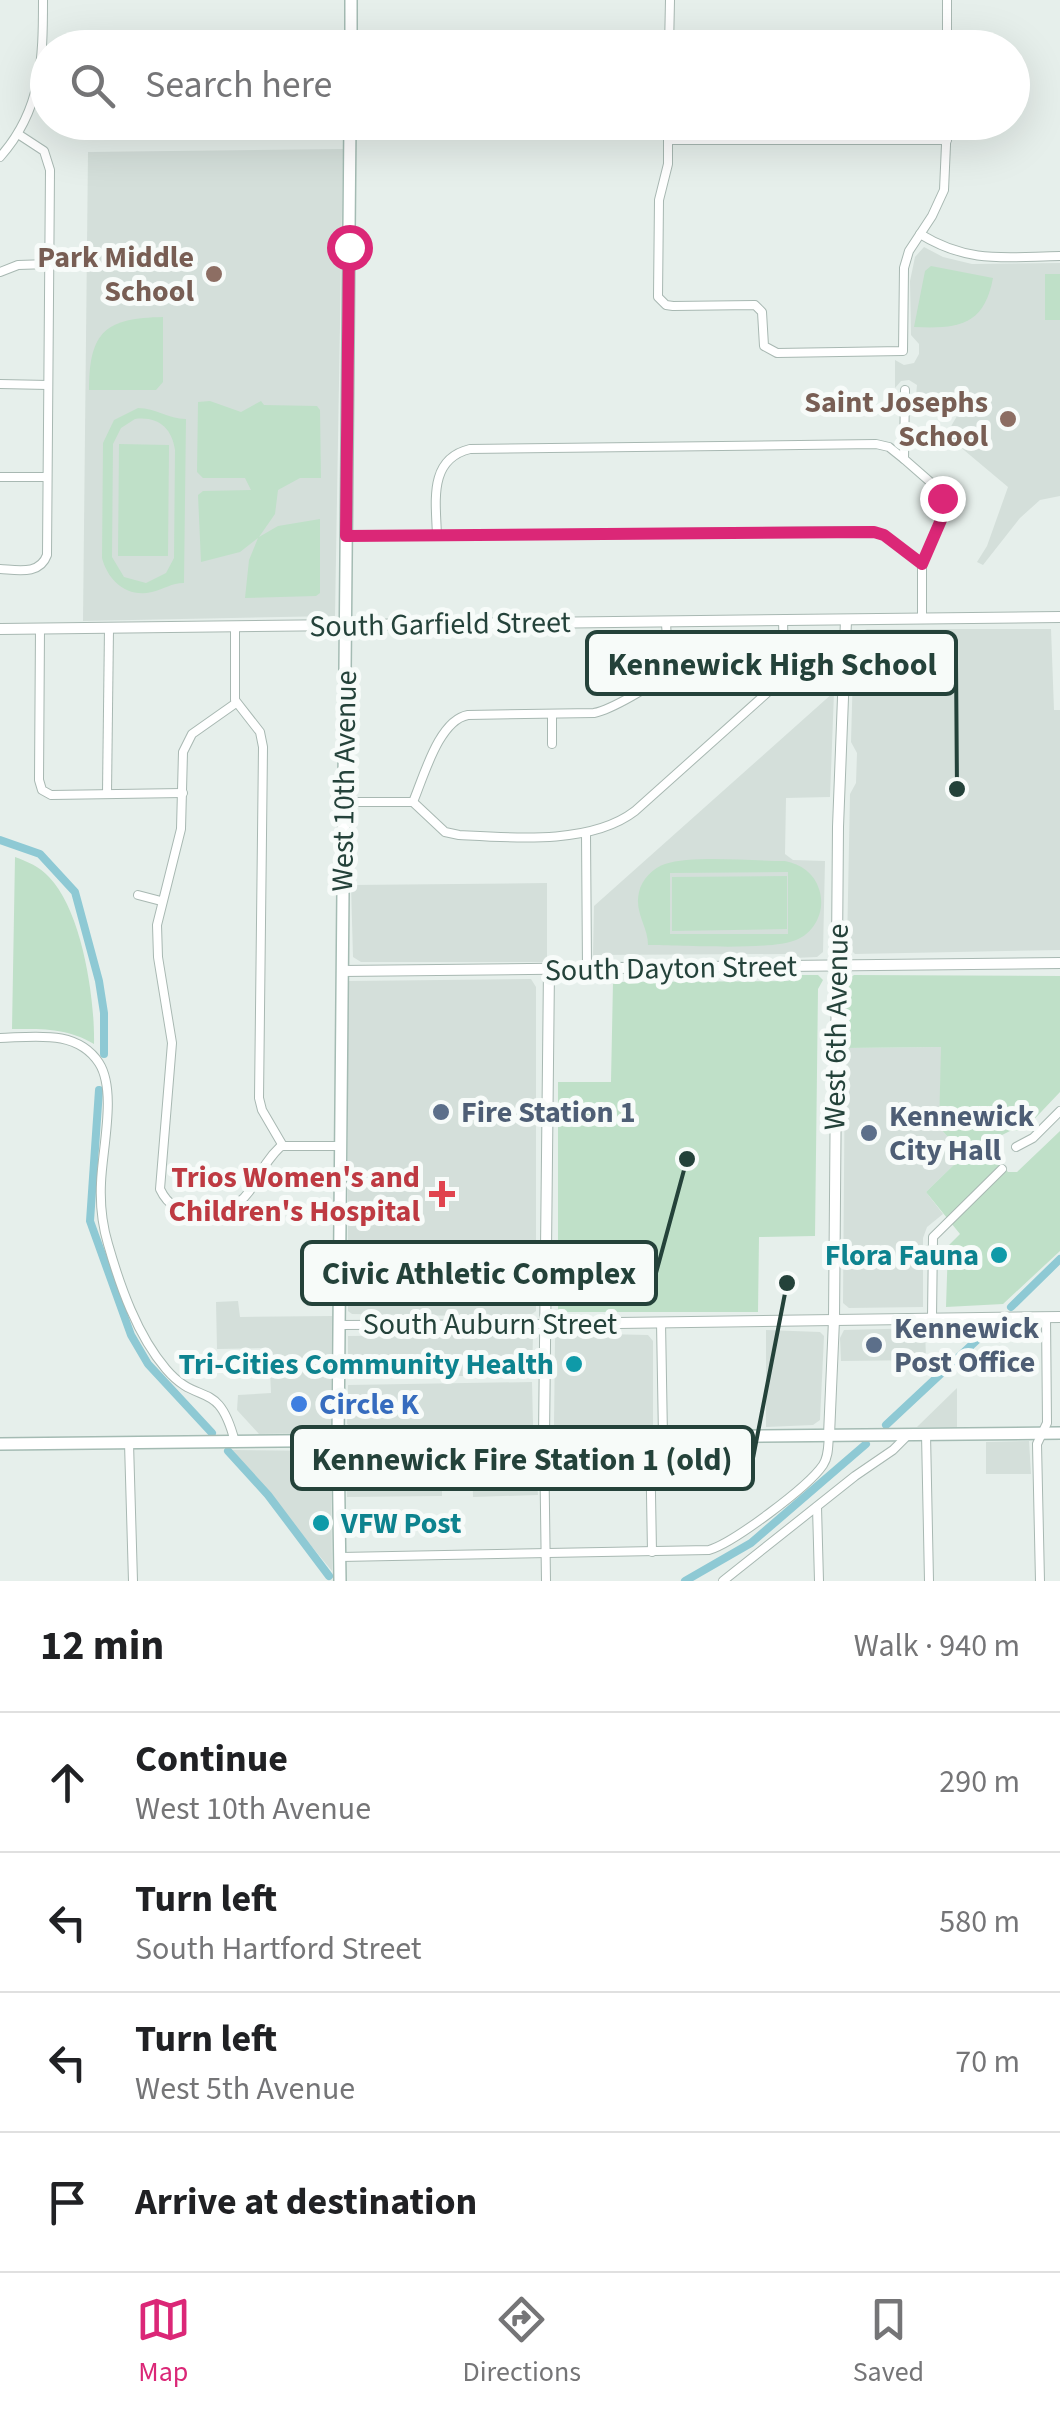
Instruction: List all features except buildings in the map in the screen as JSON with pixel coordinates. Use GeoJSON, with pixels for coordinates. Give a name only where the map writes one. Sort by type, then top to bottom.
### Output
{"type":"FeatureCollection","features":[{"type":"Feature","properties":{"kind":"main road"},"geometry":{"type":"LineString","coordinates":[[351,0],[351,30]]}},
{"type":"Feature","properties":{"kind":"main road","name":"West 10th Avenue"},"geometry":{"type":"LineString","coordinates":[[340,1581],[350,140]]}},
{"type":"Feature","properties":{"kind":"main road"},"geometry":{"type":"LineString","coordinates":[[0,1444],[1060,1433]]}},
{"type":"Feature","properties":{"kind":"street"},"geometry":{"type":"LineString","coordinates":[[43,0],[43,30]]}},
{"type":"Feature","properties":{"kind":"street"},"geometry":{"type":"LineString","coordinates":[[669,30],[670,0]]}},
{"type":"Feature","properties":{"kind":"street"},"geometry":{"type":"LineString","coordinates":[[947,0],[947,30]]}},
{"type":"Feature","properties":{"kind":"street"},"geometry":{"type":"LineString","coordinates":[[0,157],[30,111]]}},
{"type":"Feature","properties":{"kind":"street"},"geometry":{"type":"LineString","coordinates":[[0,570],[32,570],[42,566],[47,555],[50,165],[44,151],[18,134]]}},
{"type":"Feature","properties":{"kind":"street"},"geometry":{"type":"LineString","coordinates":[[668,140],[946,140],[944,190],[910,251],[902,278],[903,351],[772,353],[764,346],[762,312],[755,305],[673,306],[662,302],[658,293],[658,208],[668,164],[668,140]]}},
{"type":"Feature","properties":{"kind":"street"},"geometry":{"type":"LineString","coordinates":[[920,234],[952,252],[974,257],[1060,256]]}},
{"type":"Feature","properties":{"kind":"street"},"geometry":{"type":"LineString","coordinates":[[0,272],[18,265],[49,264]]}},
{"type":"Feature","properties":{"kind":"street"},"geometry":{"type":"LineString","coordinates":[[0,384],[48,385]]}},
{"type":"Feature","properties":{"kind":"street"},"geometry":{"type":"LineString","coordinates":[[904,458],[905,390]]}},
{"type":"Feature","properties":{"kind":"street"},"geometry":{"type":"LineString","coordinates":[[437,536],[437,477],[451,456],[470,449],[876,444],[889,447],[904,458],[933,484],[942,498],[941,520],[922,564],[922,619]]}},
{"type":"Feature","properties":{"kind":"street"},"geometry":{"type":"LineString","coordinates":[[0,477],[48,477]]}},
{"type":"Feature","properties":{"kind":"street"},"geometry":{"type":"LineString","coordinates":[[346,536],[874,532],[884,535],[922,564]]}},
{"type":"Feature","properties":{"kind":"street","name":"South Garfield Street"},"geometry":{"type":"LineString","coordinates":[[0,629],[1060,617]]}},
{"type":"Feature","properties":{"kind":"street"},"geometry":{"type":"LineString","coordinates":[[344,802],[413,802],[438,827],[459,835],[586,834],[610,827],[635,811],[772,688],[783,668],[783,620]]}},
{"type":"Feature","properties":{"kind":"street","name":"West 6th Avenue"},"geometry":{"type":"LineString","coordinates":[[829,1435],[846,620]]}},
{"type":"Feature","properties":{"kind":"street"},"geometry":{"type":"LineString","coordinates":[[413,802],[452,720],[468,715],[601,712],[656,681],[666,667],[666,622]]}},
{"type":"Feature","properties":{"kind":"street"},"geometry":{"type":"LineString","coordinates":[[235,626],[236,703],[260,732],[262,742],[260,1098],[262,1110],[282,1146]]}},
{"type":"Feature","properties":{"kind":"street"},"geometry":{"type":"LineString","coordinates":[[40,628],[42,790],[51,795],[182,792]]}},
{"type":"Feature","properties":{"kind":"street"},"geometry":{"type":"LineString","coordinates":[[107,794],[109,628]]}},
{"type":"Feature","properties":{"kind":"street"},"geometry":{"type":"LineString","coordinates":[[236,703],[189,737],[183,752],[181,829],[161,902],[157,947],[172,1032],[160,1190],[166,1201],[190,1212],[232,1208],[246,1196],[282,1146],[341,1146]]}},
{"type":"Feature","properties":{"kind":"street"},"geometry":{"type":"LineString","coordinates":[[552,714],[552,744]]}},
{"type":"Feature","properties":{"kind":"street"},"geometry":{"type":"LineString","coordinates":[[586,834],[587,968]]}},
{"type":"Feature","properties":{"kind":"street"},"geometry":{"type":"LineString","coordinates":[[138,895],[161,902]]}},
{"type":"Feature","properties":{"kind":"street","name":"South Dayton Street"},"geometry":{"type":"LineString","coordinates":[[342,971],[1060,963]]}},
{"type":"Feature","properties":{"kind":"street"},"geometry":{"type":"LineString","coordinates":[[546,1581],[548,969]]}},
{"type":"Feature","properties":{"kind":"street"},"geometry":{"type":"LineString","coordinates":[[0,1038],[60,1038],[78,1044],[95,1057],[108,1091],[101,1196],[103,1223],[114,1264],[153,1352],[178,1382],[220,1403],[228,1414],[235,1442]]}},
{"type":"Feature","properties":{"kind":"street"},"geometry":{"type":"LineString","coordinates":[[1016,1147],[1033,1138],[1060,1111]]}},
{"type":"Feature","properties":{"kind":"street"},"geometry":{"type":"LineString","coordinates":[[932,1318],[934,1236],[1002,1170]]}},
{"type":"Feature","properties":{"kind":"street"},"geometry":{"type":"LineString","coordinates":[[1040,1581],[1037,1444],[1047,1423],[1046,1317]]}},
{"type":"Feature","properties":{"kind":"street","name":"South Auburn Street"},"geometry":{"type":"LineString","coordinates":[[339,1325],[1060,1317]]}},
{"type":"Feature","properties":{"kind":"street"},"geometry":{"type":"LineString","coordinates":[[652,1552],[661,1322]]}},
{"type":"Feature","properties":{"kind":"street"},"geometry":{"type":"LineString","coordinates":[[723,1581],[909,1434]]}},
{"type":"Feature","properties":{"kind":"street"},"geometry":{"type":"LineString","coordinates":[[926,1434],[929,1581]]}},
{"type":"Feature","properties":{"kind":"street"},"geometry":{"type":"LineString","coordinates":[[340,1557],[705,1551],[736,1536],[822,1468],[829,1435]]}},
{"type":"Feature","properties":{"kind":"street"},"geometry":{"type":"LineString","coordinates":[[129,1443],[132,1581]]}},
{"type":"Feature","properties":{"kind":"street"},"geometry":{"type":"LineString","coordinates":[[817,1507],[818,1581]]}},
{"type":"Feature","properties":{"kind":"shaded area","name":"Park Middle School"},"geometry":{"type":"Polygon","coordinates":[[[343,149],[335,616],[83,621],[88,152],[343,149]]]}},
{"type":"Feature","properties":{"kind":"shaded area","name":"Saint Josephs School"},"geometry":{"type":"Polygon","coordinates":[[[924,247],[943,257],[972,264],[1060,263],[1060,496],[1040,500],[1020,518],[983,565],[977,562],[987,546],[1008,487],[946,435],[965,397],[916,396],[917,385],[909,380],[901,381],[895,388],[895,360],[904,365],[914,363],[919,354],[919,344],[911,335],[910,281],[915,257],[924,247]]]}},
{"type":"Feature","properties":{"kind":"shaded area"},"geometry":{"type":"Polygon","coordinates":[[[867,629],[1051,629],[1054,710],[1060,710],[1060,950],[855,954],[847,946],[850,794],[856,783],[857,753],[851,742],[854,635],[867,629]]]}},
{"type":"Feature","properties":{"kind":"shaded area"},"geometry":{"type":"Polygon","coordinates":[[[834,692],[830,797],[786,798],[785,854],[793,860],[825,861],[823,952],[817,957],[793,958],[787,954],[593,955],[594,906],[834,692]]]}},
{"type":"Feature","properties":{"kind":"shaded area"},"geometry":{"type":"Polygon","coordinates":[[[547,883],[547,962],[361,962],[353,957],[351,885],[547,883]]]}},
{"type":"Feature","properties":{"kind":"shaded area","name":"Trios Women's and Children's Hospital"},"geometry":{"type":"Polygon","coordinates":[[[531,979],[536,987],[536,1311],[528,1317],[352,1314],[348,1311],[348,981],[531,979]]]}},
{"type":"Feature","properties":{"kind":"shaded area"},"geometry":{"type":"Polygon","coordinates":[[[942,1047],[939,1127],[964,1155],[926,1192],[943,1214],[927,1227],[923,1238],[923,1307],[849,1308],[843,1303],[845,1048],[942,1047]]]}},
{"type":"Feature","properties":{"kind":"shaded area"},"geometry":{"type":"Polygon","coordinates":[[[238,1301],[240,1317],[332,1316],[331,1426],[326,1433],[259,1434],[237,1410],[238,1395],[271,1393],[269,1348],[217,1349],[216,1302],[238,1301]]]}},
{"type":"Feature","properties":{"kind":"shaded area"},"geometry":{"type":"Polygon","coordinates":[[[925,1328],[926,1360],[841,1361],[840,1338],[844,1330],[925,1328]]]}},
{"type":"Feature","properties":{"kind":"shaded area"},"geometry":{"type":"Polygon","coordinates":[[[766,1330],[820,1332],[824,1336],[820,1420],[813,1425],[766,1427],[766,1330]]]}},
{"type":"Feature","properties":{"kind":"shaded area"},"geometry":{"type":"Polygon","coordinates":[[[559,1333],[648,1335],[653,1341],[653,1425],[554,1425],[555,1339],[559,1333]]]}},
{"type":"Feature","properties":{"kind":"shaded area"},"geometry":{"type":"Polygon","coordinates":[[[533,1334],[532,1376],[348,1376],[348,1336],[533,1334]]]}},
{"type":"Feature","properties":{"kind":"shaded area"},"geometry":{"type":"Polygon","coordinates":[[[532,1382],[533,1425],[529,1428],[356,1430],[347,1424],[348,1385],[532,1382]]]}},
{"type":"Feature","properties":{"kind":"shaded area"},"geometry":{"type":"Polygon","coordinates":[[[957,1388],[957,1427],[917,1427],[957,1388]]]}},
{"type":"Feature","properties":{"kind":"shaded area"},"geometry":{"type":"Polygon","coordinates":[[[1029,1441],[1031,1474],[986,1474],[986,1442],[1029,1441]]]}},
{"type":"Feature","properties":{"kind":"shaded area"},"geometry":{"type":"Polygon","coordinates":[[[442,1447],[442,1496],[347,1497],[346,1455],[350,1450],[442,1447]]]}},
{"type":"Feature","properties":{"kind":"shaded area"},"geometry":{"type":"Polygon","coordinates":[[[472,1447],[535,1447],[538,1495],[473,1497],[472,1447]]]}},
{"type":"Feature","properties":{"kind":"shaded area"},"geometry":{"type":"Polygon","coordinates":[[[232,1450],[331,1451],[332,1571],[232,1450]]]}},
{"type":"Feature","properties":{"kind":"green space"},"geometry":{"type":"Polygon","coordinates":[[[931,266],[993,278],[989,294],[976,315],[956,325],[914,327],[925,271],[931,266]]]}},
{"type":"Feature","properties":{"kind":"green space"},"geometry":{"type":"Polygon","coordinates":[[[1045,274],[1060,274],[1060,320],[1045,320],[1045,274]]]}},
{"type":"Feature","properties":{"kind":"green space"},"geometry":{"type":"Polygon","coordinates":[[[163,317],[163,382],[156,390],[89,390],[93,354],[105,332],[127,321],[163,317]]]}},
{"type":"Feature","properties":{"kind":"green space"},"geometry":{"type":"Polygon","coordinates":[[[210,401],[241,412],[261,401],[264,405],[317,406],[320,410],[321,478],[300,478],[278,490],[275,514],[259,537],[278,526],[320,519],[320,593],[316,596],[245,598],[249,560],[258,538],[240,552],[201,562],[198,495],[203,491],[251,490],[245,478],[203,478],[197,472],[198,402],[210,401]]]}},
{"type":"Feature","properties":{"kind":"green space"},"geometry":{"type":"Polygon","coordinates":[[[138,408],[186,419],[184,583],[152,592],[134,592],[120,586],[105,566],[103,443],[114,420],[138,408]],[[135,419],[121,428],[113,444],[112,557],[124,577],[146,583],[166,573],[174,558],[175,450],[171,435],[162,425],[151,419],[135,419]]]}},
{"type":"Feature","properties":{"kind":"green space"},"geometry":{"type":"Polygon","coordinates":[[[119,444],[169,445],[168,556],[118,556],[119,444]]]}},
{"type":"Feature","properties":{"kind":"green space"},"geometry":{"type":"Polygon","coordinates":[[[15,857],[45,873],[70,911],[89,980],[94,1044],[64,1032],[12,1029],[15,857]]]}},
{"type":"Feature","properties":{"kind":"green space"},"geometry":{"type":"Polygon","coordinates":[[[691,860],[785,861],[810,874],[821,897],[814,926],[803,936],[766,945],[648,945],[638,900],[643,883],[656,868],[691,860]],[[788,872],[670,873],[670,934],[788,934],[788,872]]]}},
{"type":"Feature","properties":{"kind":"green space"},"geometry":{"type":"Polygon","coordinates":[[[787,876],[787,929],[672,931],[672,877],[787,876]]]}},
{"type":"Feature","properties":{"kind":"green space"},"geometry":{"type":"Polygon","coordinates":[[[798,975],[818,975],[823,980],[818,989],[815,1236],[759,1237],[758,1312],[558,1312],[558,1082],[611,1082],[613,982],[788,981],[798,975]]]}},
{"type":"Feature","properties":{"kind":"green space"},"geometry":{"type":"Polygon","coordinates":[[[854,975],[1060,976],[1060,1092],[1024,1130],[996,1138],[999,1161],[1008,1172],[1017,1172],[1060,1131],[1060,1251],[1003,1304],[946,1307],[948,1246],[960,1234],[926,1192],[964,1155],[939,1127],[941,1047],[845,1048],[845,982],[854,975]]]}},
{"type":"Feature","properties":{"kind":"waterway"},"geometry":{"type":"LineString","coordinates":[[0,840],[40,854],[75,892],[99,981],[104,1054]]}},
{"type":"Feature","properties":{"kind":"waterway"},"geometry":{"type":"LineString","coordinates":[[99,1090],[90,1221],[131,1335],[148,1364],[212,1433]]}},
{"type":"Feature","properties":{"kind":"waterway"},"geometry":{"type":"LineString","coordinates":[[1011,1307],[1060,1259]]}},
{"type":"Feature","properties":{"kind":"waterway"},"geometry":{"type":"LineString","coordinates":[[886,1425],[993,1325]]}},
{"type":"Feature","properties":{"kind":"waterway"},"geometry":{"type":"LineString","coordinates":[[685,1581],[751,1543],[866,1444]]}},
{"type":"Feature","properties":{"kind":"waterway"},"geometry":{"type":"LineString","coordinates":[[228,1451],[268,1495],[329,1576]]}},
{"type":"Feature","properties":{"kind":"place","name":"Park Middle School"},"geometry":{"type":"Point","coordinates":[214,274]}},
{"type":"Feature","properties":{"kind":"place","name":"Saint Josephs School"},"geometry":{"type":"Point","coordinates":[1008,419]}},
{"type":"Feature","properties":{"kind":"place","name":"Kennewick High School"},"geometry":{"type":"Point","coordinates":[957,789]}},
{"type":"Feature","properties":{"kind":"place","name":"Fire Station 1"},"geometry":{"type":"Point","coordinates":[441,1112]}},
{"type":"Feature","properties":{"kind":"place","name":"Kennewick City Hall"},"geometry":{"type":"Point","coordinates":[869,1133]}},
{"type":"Feature","properties":{"kind":"place","name":"Civic Athletic Complex"},"geometry":{"type":"Point","coordinates":[687,1159]}},
{"type":"Feature","properties":{"kind":"place","name":"Trios Women's and Children's Hospital"},"geometry":{"type":"Point","coordinates":[442,1194]}},
{"type":"Feature","properties":{"kind":"place","name":"Flora Fauna"},"geometry":{"type":"Point","coordinates":[999,1255]}},
{"type":"Feature","properties":{"kind":"place","name":"Kennewick Fire Station 1 (old)"},"geometry":{"type":"Point","coordinates":[787,1283]}},
{"type":"Feature","properties":{"kind":"place","name":"Kennewick Post Office"},"geometry":{"type":"Point","coordinates":[874,1345]}},
{"type":"Feature","properties":{"kind":"place","name":"Tri-Cities Community Health"},"geometry":{"type":"Point","coordinates":[574,1364]}},
{"type":"Feature","properties":{"kind":"place","name":"Circle K"},"geometry":{"type":"Point","coordinates":[299,1404]}},
{"type":"Feature","properties":{"kind":"place","name":"VFW Post"},"geometry":{"type":"Point","coordinates":[321,1523]}},
{"type":"Feature","properties":{"kind":"route"},"geometry":{"type":"LineString","coordinates":[[349,247],[346,536],[874,532],[884,535],[922,564],[941,520],[942,498]]}}]}
